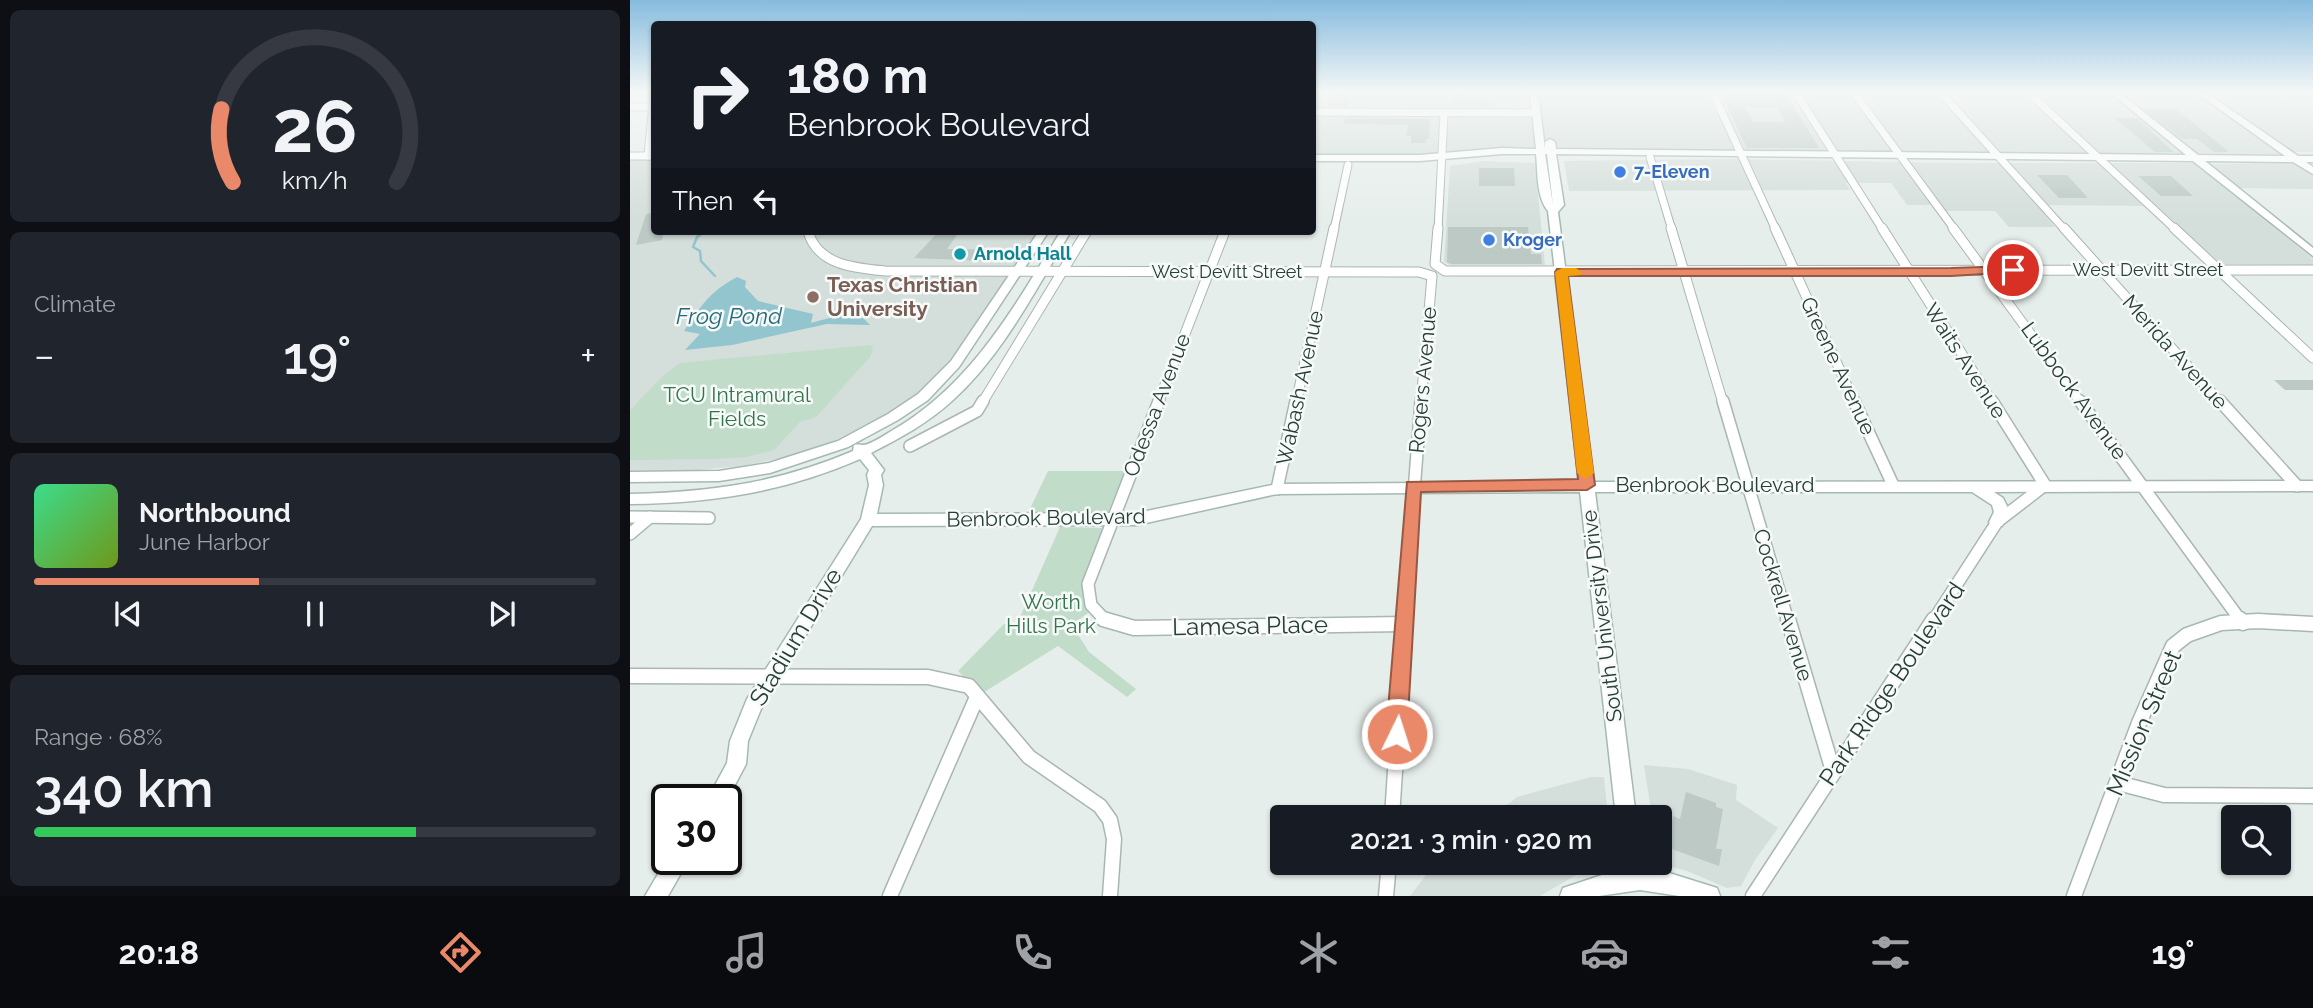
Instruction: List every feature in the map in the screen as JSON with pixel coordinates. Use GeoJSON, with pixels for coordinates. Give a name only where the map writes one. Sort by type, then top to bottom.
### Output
{"type":"FeatureCollection","features":[{"type":"Feature","properties":{"kind":"main road","name":"South University Drive"},"geometry":{"type":"LineString","coordinates":[[1542,135],[1559,205],[1553,211],[1627,805]]}},
{"type":"Feature","properties":{"kind":"main road","name":"South University Drive"},"geometry":{"type":"LineString","coordinates":[[1545,135],[1546,154]]}},
{"type":"Feature","properties":{"kind":"main road"},"geometry":{"type":"LineString","coordinates":[[2166,135],[2313,253]]}},
{"type":"Feature","properties":{"kind":"main road"},"geometry":{"type":"LineString","coordinates":[[2261,135],[2313,172]]}},
{"type":"Feature","properties":{"kind":"main road"},"geometry":{"type":"LineString","coordinates":[[1347,161],[1443,159],[1489,151],[1650,157],[1835,155],[2099,158],[2186,162],[2196,159],[2313,159]]}},
{"type":"Feature","properties":{"kind":"main road"},"geometry":{"type":"LineString","coordinates":[[1650,157],[1685,152]]}},
{"type":"Feature","properties":{"kind":"main road"},"geometry":{"type":"LineString","coordinates":[[1316,161],[1685,152],[1742,155]]}},
{"type":"Feature","properties":{"kind":"main road"},"geometry":{"type":"LineString","coordinates":[[630,477],[692,478],[746,473],[794,462],[847,442],[911,406],[956,364],[1041,235]]}},
{"type":"Feature","properties":{"kind":"main road"},"geometry":{"type":"LineString","coordinates":[[630,499],[726,495],[781,484],[832,467],[866,463],[884,450],[904,429],[937,407],[973,372],[1064,235]]}},
{"type":"Feature","properties":{"kind":"main road"},"geometry":{"type":"LineString","coordinates":[[847,442],[866,463]]}},
{"type":"Feature","properties":{"kind":"main road","name":"Stadium Drive"},"geometry":{"type":"LineString","coordinates":[[725,784],[736,764],[739,741],[752,705],[868,520],[876,485],[866,463]]}},
{"type":"Feature","properties":{"kind":"main road","name":"Benbrook Boulevard"},"geometry":{"type":"LineString","coordinates":[[868,520],[1112,520],[1154,517],[1277,489],[1587,485],[2313,486]]}},
{"type":"Feature","properties":{"kind":"main road"},"geometry":{"type":"LineString","coordinates":[[1974,485],[1998,502],[2002,512],[1997,522]]}},
{"type":"Feature","properties":{"kind":"main road"},"geometry":{"type":"LineString","coordinates":[[656,896],[669,875]]}},
{"type":"Feature","properties":{"kind":"main road"},"geometry":{"type":"LineString","coordinates":[[1571,896],[1613,875]]}},
{"type":"Feature","properties":{"kind":"main road"},"geometry":{"type":"LineString","coordinates":[[1664,875],[1709,896]]}},
{"type":"Feature","properties":{"kind":"street","name":"Rogers Avenue"},"geometry":{"type":"LineString","coordinates":[[1393,805],[1413,486],[1436,273],[1444,135]]}},
{"type":"Feature","properties":{"kind":"street","name":"Greene Avenue"},"geometry":{"type":"LineString","coordinates":[[1733,135],[1893,485]]}},
{"type":"Feature","properties":{"kind":"street","name":"Waits Avenue"},"geometry":{"type":"LineString","coordinates":[[1822,135],[2045,485]]}},
{"type":"Feature","properties":{"kind":"street","name":"Lubbock Avenue"},"geometry":{"type":"LineString","coordinates":[[1885,135],[2244,623]]}},
{"type":"Feature","properties":{"kind":"street","name":"Merida Avenue"},"geometry":{"type":"LineString","coordinates":[[1979,135],[2297,486]]}},
{"type":"Feature","properties":{"kind":"street"},"geometry":{"type":"LineString","coordinates":[[2074,135],[2313,358]]}},
{"type":"Feature","properties":{"kind":"street"},"geometry":{"type":"LineString","coordinates":[[630,156],[651,156]]}},
{"type":"Feature","properties":{"kind":"street","name":"Cockrell Avenue"},"geometry":{"type":"LineString","coordinates":[[1650,157],[1833,771]]}},
{"type":"Feature","properties":{"kind":"street","name":"Wabash Avenue"},"geometry":{"type":"LineString","coordinates":[[1277,489],[1347,161]]}},
{"type":"Feature","properties":{"kind":"street","name":"West Devitt Street"},"geometry":{"type":"LineString","coordinates":[[809,235],[811,244],[821,255],[863,269],[912,272],[1429,274],[1973,272],[1985,269],[2313,270]]}},
{"type":"Feature","properties":{"kind":"street"},"geometry":{"type":"LineString","coordinates":[[910,446],[977,411],[1085,235]]}},
{"type":"Feature","properties":{"kind":"street","name":"Odessa Avenue"},"geometry":{"type":"LineString","coordinates":[[1098,617],[1088,604],[1088,584],[1223,235]]}},
{"type":"Feature","properties":{"kind":"street","name":"Park Ridge Boulevard"},"geometry":{"type":"LineString","coordinates":[[1753,896],[1997,522],[2045,485]]}},
{"type":"Feature","properties":{"kind":"street"},"geometry":{"type":"LineString","coordinates":[[630,517],[709,518]]}},
{"type":"Feature","properties":{"kind":"street"},"geometry":{"type":"LineString","coordinates":[[630,534],[650,517]]}},
{"type":"Feature","properties":{"kind":"street","name":"Lamesa Place"},"geometry":{"type":"LineString","coordinates":[[1098,617],[1111,624],[1134,628],[1404,624]]}},
{"type":"Feature","properties":{"kind":"street","name":"Mission Street"},"geometry":{"type":"LineString","coordinates":[[2074,896],[2139,723],[2173,646],[2183,636],[2211,624],[2313,624]]}},
{"type":"Feature","properties":{"kind":"street"},"geometry":{"type":"LineString","coordinates":[[630,676],[940,678],[969,685],[1028,757],[1100,806],[1110,821],[1114,839],[1114,869],[1110,896]]}},
{"type":"Feature","properties":{"kind":"street"},"geometry":{"type":"LineString","coordinates":[[890,896],[977,697]]}},
{"type":"Feature","properties":{"kind":"street"},"geometry":{"type":"LineString","coordinates":[[2118,782],[2164,795],[2313,796]]}},
{"type":"Feature","properties":{"kind":"street"},"geometry":{"type":"LineString","coordinates":[[1386,896],[1388,875]]}},
{"type":"Feature","properties":{"kind":"shaded area"},"geometry":{"type":"Polygon","coordinates":[[[1316,135],[2256,135],[2283,154],[1472,149],[1415,155],[1316,155],[1316,135]]]}},
{"type":"Feature","properties":{"kind":"shaded area"},"geometry":{"type":"Polygon","coordinates":[[[2270,135],[2313,135],[2313,152],[2294,152],[2270,135]]]}},
{"type":"Feature","properties":{"kind":"shaded area","name":"Texas Christian University"},"geometry":{"type":"Polygon","coordinates":[[[651,159],[651,235],[1037,235],[951,362],[931,383],[900,408],[830,443],[786,457],[741,466],[686,471],[630,470],[630,160],[651,159]]]}},
{"type":"Feature","properties":{"kind":"shaded area"},"geometry":{"type":"Polygon","coordinates":[[[1730,159],[2198,163],[2313,259],[2313,265],[2221,264],[2157,206],[2037,205],[2055,227],[2009,227],[1995,211],[1935,211],[1931,205],[1907,205],[1891,183],[1846,183],[1850,190],[1569,191],[1564,161],[1730,159]]]}},
{"type":"Feature","properties":{"kind":"shaded area"},"geometry":{"type":"Polygon","coordinates":[[[1484,161],[1535,163],[1545,265],[1450,265],[1444,262],[1450,166],[1484,161]]]}},
{"type":"Feature","properties":{"kind":"shaded area"},"geometry":{"type":"Polygon","coordinates":[[[2211,164],[2297,165],[2313,176],[2313,189],[2239,188],[2211,164]]]}},
{"type":"Feature","properties":{"kind":"shaded area"},"geometry":{"type":"Polygon","coordinates":[[[1644,765],[1688,769],[1737,785],[1736,800],[1778,828],[1755,860],[1741,886],[1727,888],[1672,867],[1672,805],[1650,805],[1644,765]]]}},
{"type":"Feature","properties":{"kind":"shaded area"},"geometry":{"type":"Polygon","coordinates":[[[1591,777],[1604,777],[1607,805],[1507,805],[1517,797],[1591,777]]]}},
{"type":"Feature","properties":{"kind":"shaded area"},"geometry":{"type":"Polygon","coordinates":[[[1426,875],[1576,875],[1540,896],[1410,896],[1426,875]]]}},
{"type":"Feature","properties":{"kind":"green space","name":"TCU Intramural Fields"},"geometry":{"type":"Polygon","coordinates":[[[871,345],[873,350],[870,357],[816,417],[800,422],[774,450],[746,457],[630,460],[630,410],[663,376],[680,363],[871,345]]]}},
{"type":"Feature","properties":{"kind":"green space"},"geometry":{"type":"Polygon","coordinates":[[[1048,471],[1125,471],[1108,513],[1028,513],[1048,471]]]}},
{"type":"Feature","properties":{"kind":"green space","name":"Worth Hills Park"},"geometry":{"type":"Polygon","coordinates":[[[1060,527],[1105,528],[1084,581],[1084,602],[1088,613],[1077,621],[1075,630],[1089,652],[1136,689],[1127,697],[1058,646],[981,694],[958,671],[1004,624],[1017,624],[1060,527]]]}},
{"type":"Feature","properties":{"kind":"water","name":"Frog Pond"},"geometry":{"type":"Polygon","coordinates":[[[737,277],[746,281],[745,287],[758,301],[813,314],[811,323],[840,315],[863,318],[870,325],[827,324],[732,345],[685,350],[700,334],[684,331],[696,314],[712,294],[737,277]]]}},
{"type":"Feature","properties":{"kind":"building"},"geometry":{"type":"Polygon","coordinates":[[[1429,135],[1425,143],[1411,143],[1411,136],[1406,136],[1429,135]]]}},
{"type":"Feature","properties":{"kind":"building"},"geometry":{"type":"Polygon","coordinates":[[[1741,135],[1811,135],[1819,148],[1747,148],[1741,135]]]}},
{"type":"Feature","properties":{"kind":"building"},"geometry":{"type":"Polygon","coordinates":[[[2135,135],[2155,135],[2174,152],[2155,152],[2135,135]]]}},
{"type":"Feature","properties":{"kind":"building"},"geometry":{"type":"Polygon","coordinates":[[[2177,135],[2208,135],[2229,152],[2214,152],[2197,139],[2182,139],[2177,135]]]}},
{"type":"Feature","properties":{"kind":"building"},"geometry":{"type":"Polygon","coordinates":[[[1479,168],[1514,168],[1515,186],[1479,186],[1479,168]]]}},
{"type":"Feature","properties":{"kind":"building"},"geometry":{"type":"Polygon","coordinates":[[[2037,175],[2067,175],[2088,198],[2059,198],[2037,175]]]}},
{"type":"Feature","properties":{"kind":"building"},"geometry":{"type":"Polygon","coordinates":[[[2138,176],[2171,176],[2193,196],[2161,196],[2138,176]]]}},
{"type":"Feature","properties":{"kind":"building"},"geometry":{"type":"Polygon","coordinates":[[[651,213],[651,235],[663,235],[662,240],[636,245],[646,214],[651,213]]]}},
{"type":"Feature","properties":{"kind":"building","name":"Kroger"},"geometry":{"type":"Polygon","coordinates":[[[1448,227],[1528,227],[1531,254],[1541,254],[1542,264],[1451,264],[1447,262],[1448,227]]]}},
{"type":"Feature","properties":{"kind":"building","name":"Arnold Hall"},"geometry":{"type":"Polygon","coordinates":[[[935,235],[957,235],[947,249],[1006,250],[1000,259],[989,261],[914,258],[935,235]]]}},
{"type":"Feature","properties":{"kind":"building"},"geometry":{"type":"Polygon","coordinates":[[[2274,380],[2313,380],[2313,390],[2285,390],[2274,380]]]}},
{"type":"Feature","properties":{"kind":"building"},"geometry":{"type":"Polygon","coordinates":[[[1686,792],[1716,803],[1716,807],[1723,809],[1716,849],[1722,849],[1719,866],[1672,849],[1673,816],[1680,819],[1686,792]]]}},
{"type":"Feature","properties":{"kind":"waterway"},"geometry":{"type":"LineString","coordinates":[[700,235],[693,247],[700,251],[701,261],[715,276]]}},
{"type":"Feature","properties":{"kind":"slow traffic"},"geometry":{"type":"LineString","coordinates":[[1576,272],[1562,272],[1585,473]]}},
{"type":"Feature","properties":{"kind":"place","name":"7-Eleven"},"geometry":{"type":"Point","coordinates":[1620,172]}},
{"type":"Feature","properties":{"kind":"place","name":"Kroger"},"geometry":{"type":"Point","coordinates":[1489,240]}},
{"type":"Feature","properties":{"kind":"place","name":"Arnold Hall"},"geometry":{"type":"Point","coordinates":[960,254]}},
{"type":"Feature","properties":{"kind":"place","name":"Texas Christian University"},"geometry":{"type":"Point","coordinates":[813,297]}},
{"type":"Feature","properties":{"kind":"route"},"geometry":{"type":"LineString","coordinates":[[1397,734],[1413,486],[1587,485],[1562,272],[2013,270]]}}]}
